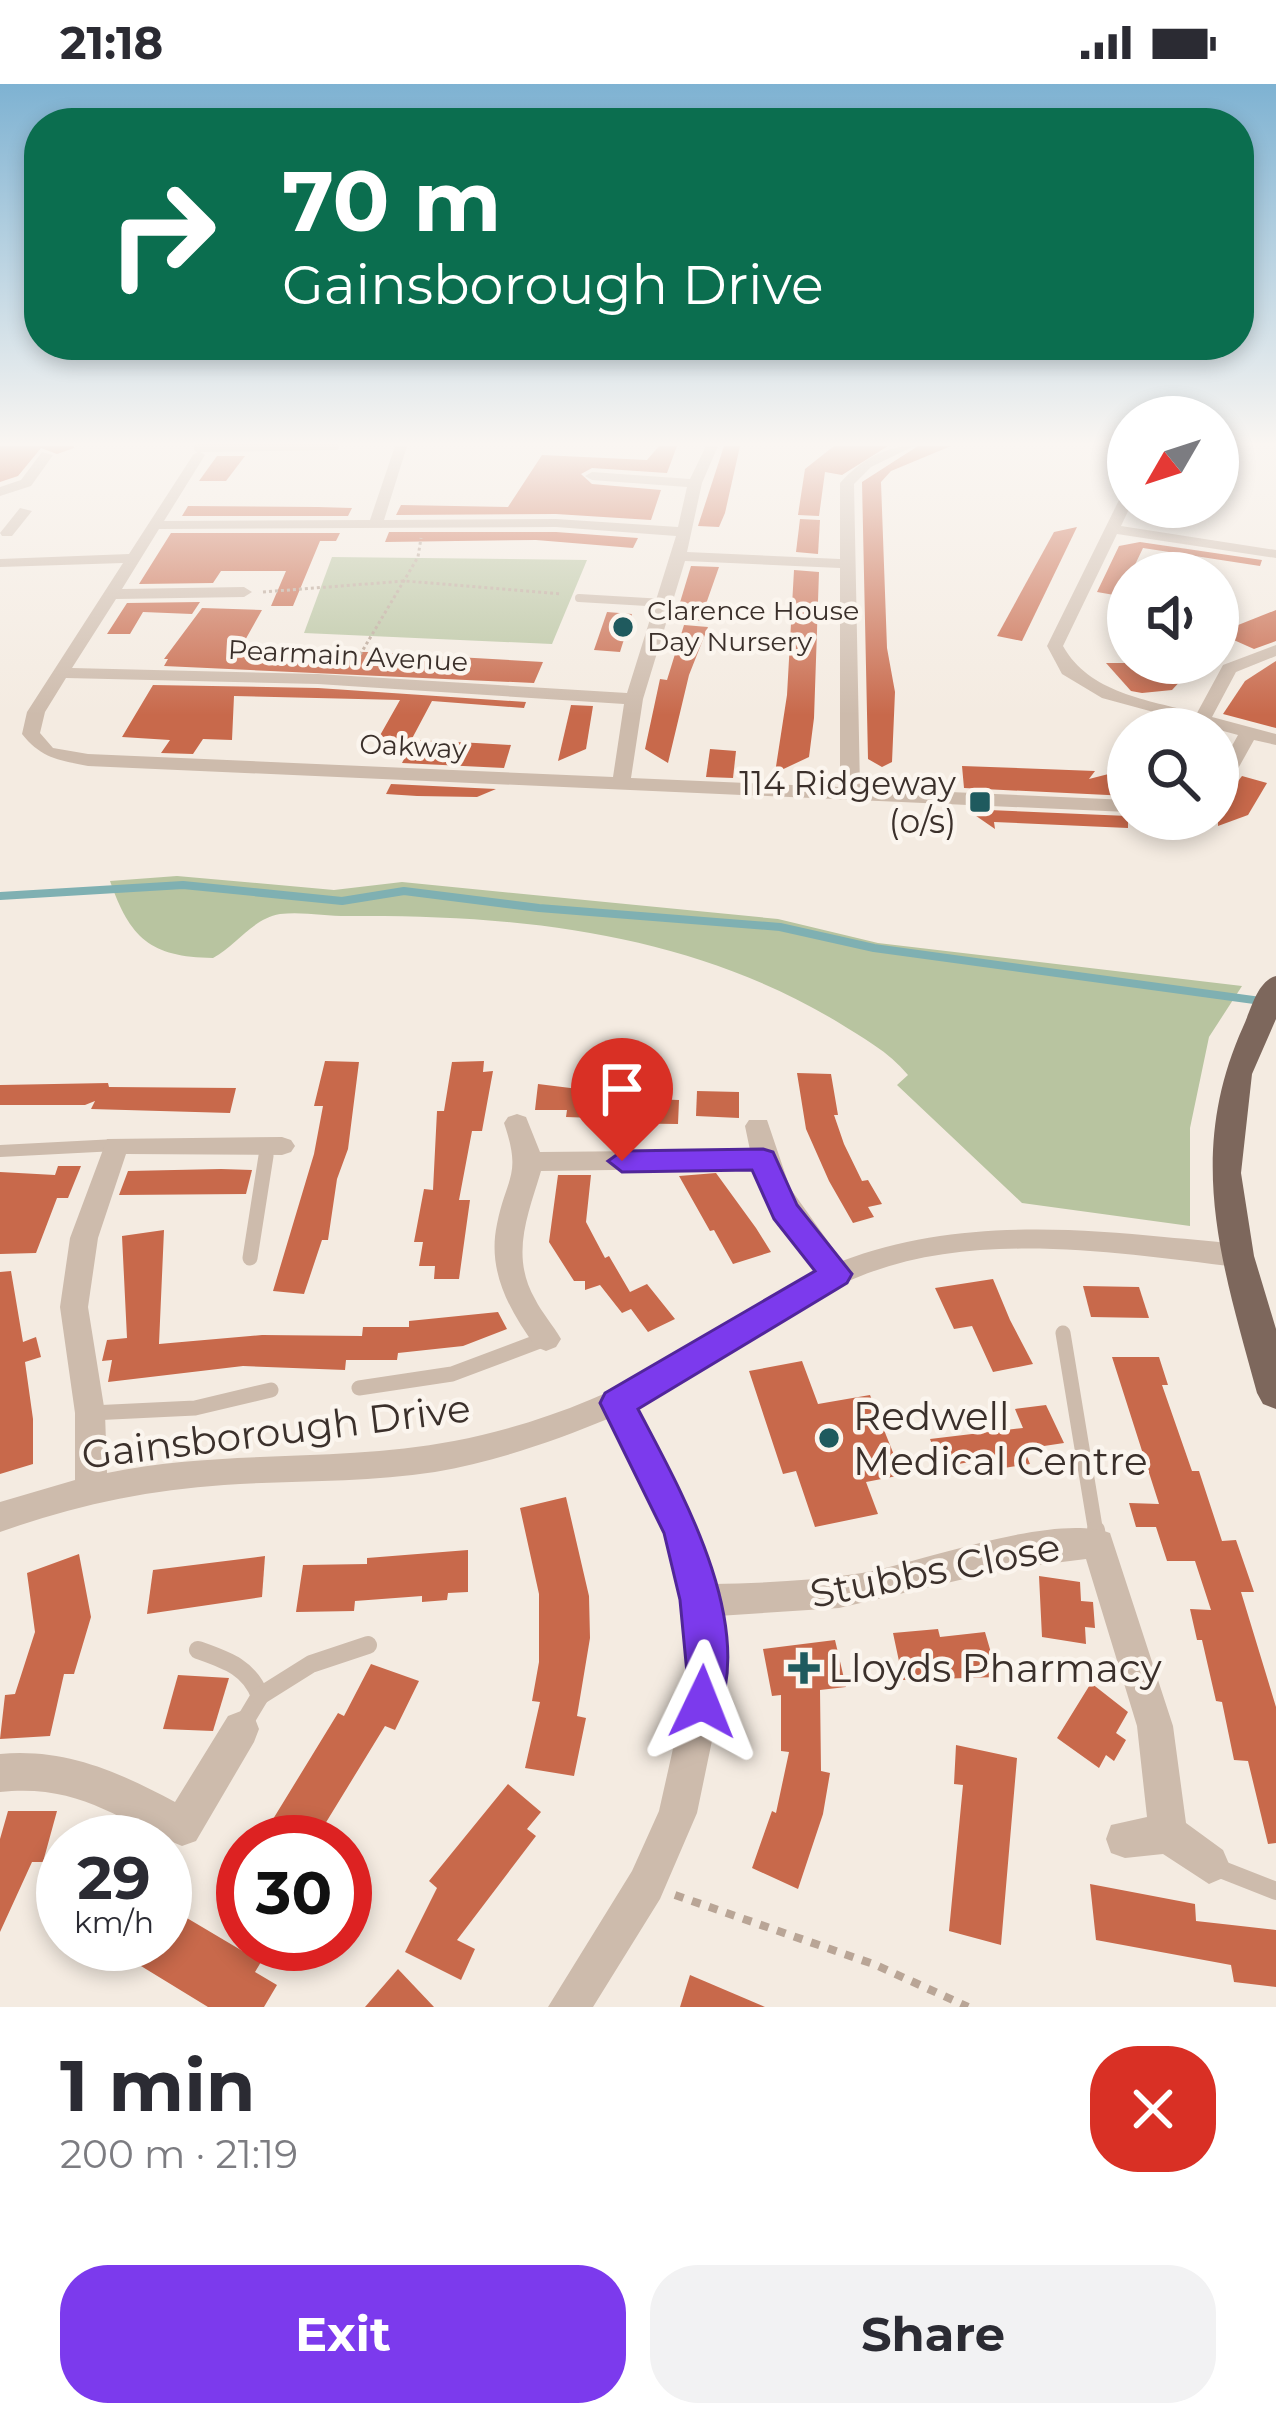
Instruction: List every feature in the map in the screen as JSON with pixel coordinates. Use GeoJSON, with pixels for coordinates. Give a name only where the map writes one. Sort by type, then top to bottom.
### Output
{"type":"FeatureCollection","features":[{"type":"Feature","properties":{"kind":"main road"},"geometry":{"type":"LineString","coordinates":[[1276,985],[1237,1073],[1225,1173],[1237,1256],[1276,1393]]}},
{"type":"Feature","properties":{"kind":"street","name":"Oakway"},"geometry":{"type":"LineString","coordinates":[[146,536],[35,712],[31,734],[47,752],[88,760],[1107,805]]}},
{"type":"Feature","properties":{"kind":"street"},"geometry":{"type":"LineString","coordinates":[[621,784],[634,699],[685,536]]}},
{"type":"Feature","properties":{"kind":"street"},"geometry":{"type":"LineString","coordinates":[[848,536],[850,793]]}},
{"type":"Feature","properties":{"kind":"street"},"geometry":{"type":"LineString","coordinates":[[1111,536],[1055,646],[1068,670],[1108,694],[1157,708]]}},
{"type":"Feature","properties":{"kind":"street"},"geometry":{"type":"LineString","coordinates":[[1158,536],[1276,554]]}},
{"type":"Feature","properties":{"kind":"street"},"geometry":{"type":"LineString","coordinates":[[679,556],[848,564]]}},
{"type":"Feature","properties":{"kind":"street"},"geometry":{"type":"LineString","coordinates":[[0,563],[131,558]]}},
{"type":"Feature","properties":{"kind":"street"},"geometry":{"type":"LineString","coordinates":[[109,594],[244,592]]}},
{"type":"Feature","properties":{"kind":"street"},"geometry":{"type":"LineString","coordinates":[[1209,708],[1229,669],[1276,650]]}},
{"type":"Feature","properties":{"kind":"street","name":"Pearmain Avenue"},"geometry":{"type":"LineString","coordinates":[[58,673],[346,681],[634,699]]}},
{"type":"Feature","properties":{"kind":"street"},"geometry":{"type":"LineString","coordinates":[[1239,730],[1276,740]]}},
{"type":"Feature","properties":{"kind":"street"},"geometry":{"type":"LineString","coordinates":[[1239,750],[1249,732]]}},
{"type":"Feature","properties":{"kind":"street"},"geometry":{"type":"LineString","coordinates":[[517,1123],[529,1162],[512,1213],[506,1253],[509,1282],[518,1304],[546,1339]]}},
{"type":"Feature","properties":{"kind":"street"},"geometry":{"type":"LineString","coordinates":[[758,1126],[763,1160],[784,1211],[836,1274]]}},
{"type":"Feature","properties":{"kind":"street"},"geometry":{"type":"LineString","coordinates":[[91,1490],[90,1413],[74,1307],[83,1238],[116,1144],[274,1147]]}},
{"type":"Feature","properties":{"kind":"street"},"geometry":{"type":"LineString","coordinates":[[529,1162],[763,1160]]}},
{"type":"Feature","properties":{"kind":"street","name":"Gainsborough Drive"},"geometry":{"type":"LineString","coordinates":[[0,1516],[91,1490],[245,1469],[345,1467],[455,1454],[617,1403],[836,1274],[940,1248],[1034,1240],[1237,1256]]}},
{"type":"Feature","properties":{"kind":"street"},"geometry":{"type":"LineString","coordinates":[[569,2007],[646,1885],[678,1813],[708,1673],[700,1600],[682,1532],[617,1403]]}},
{"type":"Feature","properties":{"kind":"street","name":"Stubbs Close"},"geometry":{"type":"LineString","coordinates":[[700,1600],[858,1589],[1008,1550],[1098,1544],[1155,1726],[1168,1834]]}},
{"type":"Feature","properties":{"kind":"street"},"geometry":{"type":"LineString","coordinates":[[0,1773],[59,1773],[100,1783],[182,1827],[251,1712]]}},
{"type":"Feature","properties":{"kind":"street"},"geometry":{"type":"LineString","coordinates":[[1125,1839],[1168,1834],[1209,1864]]}},
{"type":"Feature","properties":{"kind":"lane"},"geometry":{"type":"LineString","coordinates":[[579,598],[664,603]]}},
{"type":"Feature","properties":{"kind":"lane"},"geometry":{"type":"LineString","coordinates":[[0,1151],[116,1144]]}},
{"type":"Feature","properties":{"kind":"lane"},"geometry":{"type":"LineString","coordinates":[[250,1258],[274,1147]]}},
{"type":"Feature","properties":{"kind":"lane","name":"Stubbs Close"},"geometry":{"type":"LineString","coordinates":[[1063,1334],[1098,1544]]}},
{"type":"Feature","properties":{"kind":"lane"},"geometry":{"type":"LineString","coordinates":[[359,1388],[452,1374],[546,1339]]}},
{"type":"Feature","properties":{"kind":"lane"},"geometry":{"type":"LineString","coordinates":[[90,1413],[195,1408],[271,1390]]}},
{"type":"Feature","properties":{"kind":"lane"},"geometry":{"type":"LineString","coordinates":[[251,1712],[287,1674],[368,1645]]}},
{"type":"Feature","properties":{"kind":"lane"},"geometry":{"type":"LineString","coordinates":[[197,1650],[239,1665],[255,1678],[251,1712]]}},
{"type":"Feature","properties":{"kind":"lane"},"geometry":{"type":"LineString","coordinates":[[1209,1864],[1244,1882],[1276,1891]]}},
{"type":"Feature","properties":{"kind":"path"},"geometry":{"type":"LineString","coordinates":[[346,681],[418,557],[422,536]]}},
{"type":"Feature","properties":{"kind":"path"},"geometry":{"type":"LineString","coordinates":[[244,592],[319,591],[405,581],[550,590],[579,598]]}},
{"type":"Feature","properties":{"kind":"path"},"geometry":{"type":"LineString","coordinates":[[646,1885],[876,1965],[968,2007]]}},
{"type":"Feature","properties":{"kind":"green space"},"geometry":{"type":"Polygon","coordinates":[[[332,557],[587,560],[552,644],[304,633],[332,557]]]}},
{"type":"Feature","properties":{"kind":"green space"},"geometry":{"type":"Polygon","coordinates":[[[177,876],[334,890],[402,882],[778,919],[878,943],[1242,986],[1209,1037],[1190,1128],[1190,1226],[1022,1203],[897,1085],[908,1075],[884,1052],[780,991],[722,967],[602,935],[541,926],[298,913],[261,921],[213,958],[173,954],[135,930],[110,881],[177,876]]]}},
{"type":"Feature","properties":{"kind":"building"},"geometry":{"type":"Polygon","coordinates":[[[169,536],[339,536],[336,541],[320,541],[293,606],[271,606],[286,571],[221,571],[213,583],[139,584],[169,536]]]}},
{"type":"Feature","properties":{"kind":"building"},"geometry":{"type":"Polygon","coordinates":[[[388,536],[638,538],[633,548],[536,540],[385,542],[388,536]]]}},
{"type":"Feature","properties":{"kind":"building"},"geometry":{"type":"Polygon","coordinates":[[[798,536],[819,536],[818,554],[796,552],[798,536]]]}},
{"type":"Feature","properties":{"kind":"building"},"geometry":{"type":"Polygon","coordinates":[[[863,536],[883,536],[887,648],[895,692],[892,762],[882,767],[868,759],[863,536]]]}},
{"type":"Feature","properties":{"kind":"building"},"geometry":{"type":"Polygon","coordinates":[[[1052,536],[1073,536],[1022,641],[997,636],[1052,536]]]}},
{"type":"Feature","properties":{"kind":"building"},"geometry":{"type":"Polygon","coordinates":[[[1140,542],[1208,552],[1143,548],[1141,552],[1116,552],[1119,546],[1140,542]]]}},
{"type":"Feature","properties":{"kind":"building"},"geometry":{"type":"Polygon","coordinates":[[[1239,557],[1262,560],[1260,566],[1239,563],[1239,557]]]}},
{"type":"Feature","properties":{"kind":"building"},"geometry":{"type":"Polygon","coordinates":[[[691,566],[719,567],[700,621],[675,619],[691,566]]]}},
{"type":"Feature","properties":{"kind":"building"},"geometry":{"type":"Polygon","coordinates":[[[794,570],[819,572],[814,718],[809,757],[775,773],[787,695],[794,570]]]}},
{"type":"Feature","properties":{"kind":"building"},"geometry":{"type":"Polygon","coordinates":[[[1107,571],[1107,594],[1097,592],[1107,571]]]}},
{"type":"Feature","properties":{"kind":"building"},"geometry":{"type":"Polygon","coordinates":[[[200,602],[192,614],[143,612],[130,634],[107,634],[127,603],[200,602]]]}},
{"type":"Feature","properties":{"kind":"building"},"geometry":{"type":"Polygon","coordinates":[[[202,608],[262,610],[239,651],[368,652],[543,662],[534,683],[164,666],[168,659],[164,659],[202,608]]]}},
{"type":"Feature","properties":{"kind":"building"},"geometry":{"type":"Polygon","coordinates":[[[1276,610],[1276,641],[1254,649],[1239,642],[1239,625],[1276,610]]]}},
{"type":"Feature","properties":{"kind":"building"},"geometry":{"type":"Polygon","coordinates":[[[607,612],[632,614],[620,652],[594,650],[607,612]]]}},
{"type":"Feature","properties":{"kind":"building"},"geometry":{"type":"Polygon","coordinates":[[[684,625],[708,627],[689,675],[668,763],[645,749],[660,679],[667,680],[684,625]]]}},
{"type":"Feature","properties":{"kind":"building"},"geometry":{"type":"Polygon","coordinates":[[[1276,661],[1276,728],[1239,718],[1239,708],[1227,708],[1245,681],[1276,661]]]}},
{"type":"Feature","properties":{"kind":"building"},"geometry":{"type":"Polygon","coordinates":[[[1125,684],[1178,684],[1172,690],[1131,691],[1125,684]]]}},
{"type":"Feature","properties":{"kind":"building"},"geometry":{"type":"Polygon","coordinates":[[[153,685],[318,688],[526,702],[524,708],[432,701],[407,748],[374,746],[400,700],[234,696],[232,740],[203,739],[193,754],[161,753],[170,740],[122,737],[153,685]]]}},
{"type":"Feature","properties":{"kind":"building"},"geometry":{"type":"Polygon","coordinates":[[[571,705],[593,706],[586,749],[558,761],[571,705]]]}},
{"type":"Feature","properties":{"kind":"building"},"geometry":{"type":"Polygon","coordinates":[[[414,740],[511,745],[504,768],[402,763],[414,740]]]}},
{"type":"Feature","properties":{"kind":"building"},"geometry":{"type":"Polygon","coordinates":[[[710,749],[736,751],[733,778],[706,777],[710,749]]]}},
{"type":"Feature","properties":{"kind":"building"},"geometry":{"type":"Polygon","coordinates":[[[962,766],[1095,771],[1089,779],[1107,774],[1107,795],[964,788],[962,766]]]}},
{"type":"Feature","properties":{"kind":"building"},"geometry":{"type":"Polygon","coordinates":[[[1242,776],[1267,783],[1248,815],[1239,818],[1242,776]]]}},
{"type":"Feature","properties":{"kind":"building"},"geometry":{"type":"Polygon","coordinates":[[[391,784],[496,789],[477,797],[386,794],[391,784]]]}},
{"type":"Feature","properties":{"kind":"building"},"geometry":{"type":"Polygon","coordinates":[[[966,809],[1107,815],[1107,827],[994,822],[995,829],[966,809]]]}},
{"type":"Feature","properties":{"kind":"building"},"geometry":{"type":"Polygon","coordinates":[[[325,1061],[359,1062],[348,1149],[337,1179],[328,1240],[322,1240],[304,1294],[273,1291],[314,1154],[323,1106],[314,1106],[325,1061]]]}},
{"type":"Feature","properties":{"kind":"building"},"geometry":{"type":"Polygon","coordinates":[[[484,1061],[483,1072],[493,1071],[482,1131],[472,1131],[459,1200],[470,1200],[459,1279],[434,1279],[435,1266],[419,1266],[423,1242],[414,1242],[424,1189],[433,1190],[437,1111],[444,1111],[452,1062],[484,1061]]]}},
{"type":"Feature","properties":{"kind":"building"},"geometry":{"type":"Polygon","coordinates":[[[797,1073],[831,1074],[838,1115],[834,1115],[844,1144],[862,1181],[868,1180],[882,1204],[868,1207],[874,1217],[853,1223],[829,1181],[806,1129],[797,1073]]]}},
{"type":"Feature","properties":{"kind":"building"},"geometry":{"type":"Polygon","coordinates":[[[108,1083],[109,1087],[236,1088],[230,1113],[91,1109],[95,1101],[0,1105],[0,1085],[108,1083]]]}},
{"type":"Feature","properties":{"kind":"building"},"geometry":{"type":"Polygon","coordinates":[[[538,1084],[619,1094],[619,1098],[679,1100],[678,1124],[595,1123],[595,1118],[566,1117],[567,1110],[535,1110],[538,1084]]]}},
{"type":"Feature","properties":{"kind":"building"},"geometry":{"type":"Polygon","coordinates":[[[697,1091],[739,1092],[739,1118],[696,1116],[697,1091]]]}},
{"type":"Feature","properties":{"kind":"building"},"geometry":{"type":"Polygon","coordinates":[[[58,1166],[81,1166],[68,1198],[57,1198],[36,1253],[0,1254],[0,1172],[55,1175],[58,1166]]]}},
{"type":"Feature","properties":{"kind":"building"},"geometry":{"type":"Polygon","coordinates":[[[252,1170],[246,1194],[119,1195],[128,1171],[252,1170]]]}},
{"type":"Feature","properties":{"kind":"building"},"geometry":{"type":"Polygon","coordinates":[[[716,1173],[771,1252],[733,1264],[714,1230],[710,1231],[679,1176],[716,1173]]]}},
{"type":"Feature","properties":{"kind":"building"},"geometry":{"type":"Polygon","coordinates":[[[558,1175],[591,1175],[586,1222],[605,1258],[609,1256],[630,1292],[647,1284],[675,1319],[648,1332],[631,1309],[622,1313],[600,1285],[585,1290],[585,1281],[574,1281],[549,1242],[558,1175]]]}},
{"type":"Feature","properties":{"kind":"building"},"geometry":{"type":"Polygon","coordinates":[[[164,1230],[159,1344],[262,1335],[362,1336],[363,1327],[409,1327],[409,1321],[498,1312],[507,1329],[463,1346],[398,1353],[397,1360],[346,1360],[345,1370],[243,1366],[108,1382],[112,1360],[102,1361],[107,1340],[127,1338],[122,1236],[164,1230]]]}},
{"type":"Feature","properties":{"kind":"building"},"geometry":{"type":"Polygon","coordinates":[[[11,1271],[23,1342],[36,1337],[41,1357],[25,1362],[33,1464],[0,1474],[0,1272],[11,1271]]]}},
{"type":"Feature","properties":{"kind":"building"},"geometry":{"type":"Polygon","coordinates":[[[993,1279],[1033,1364],[993,1372],[972,1326],[954,1329],[935,1288],[993,1279]]]}},
{"type":"Feature","properties":{"kind":"building"},"geometry":{"type":"Polygon","coordinates":[[[1083,1286],[1139,1287],[1149,1318],[1091,1317],[1083,1286]]]}},
{"type":"Feature","properties":{"kind":"building"},"geometry":{"type":"Polygon","coordinates":[[[1112,1357],[1159,1357],[1168,1385],[1162,1385],[1192,1471],[1199,1471],[1222,1541],[1236,1540],[1254,1592],[1241,1592],[1276,1707],[1276,1843],[1268,1844],[1248,1761],[1234,1760],[1222,1702],[1216,1701],[1202,1640],[1197,1640],[1190,1609],[1211,1610],[1195,1561],[1167,1561],[1156,1527],[1136,1527],[1129,1503],[1159,1504],[1112,1357]]]}},
{"type":"Feature","properties":{"kind":"building","name":"Redwell Medical Centre"},"geometry":{"type":"Polygon","coordinates":[[[802,1361],[818,1404],[870,1395],[902,1475],[866,1482],[878,1514],[815,1527],[796,1471],[783,1474],[749,1371],[802,1361]]]}},
{"type":"Feature","properties":{"kind":"building"},"geometry":{"type":"Polygon","coordinates":[[[1046,1405],[1064,1443],[1024,1449],[1030,1464],[991,1470],[987,1459],[941,1467],[930,1439],[1023,1428],[1015,1409],[1046,1405]]]}},
{"type":"Feature","properties":{"kind":"building"},"geometry":{"type":"Polygon","coordinates":[[[566,1497],[589,1596],[590,1638],[577,1716],[586,1718],[574,1776],[525,1768],[540,1702],[532,1701],[539,1662],[539,1594],[520,1508],[566,1497]]]}},
{"type":"Feature","properties":{"kind":"building"},"geometry":{"type":"Polygon","coordinates":[[[468,1550],[468,1592],[448,1593],[447,1600],[422,1602],[422,1596],[355,1601],[354,1611],[296,1612],[303,1565],[367,1564],[367,1558],[468,1550]]]}},
{"type":"Feature","properties":{"kind":"building"},"geometry":{"type":"Polygon","coordinates":[[[79,1554],[91,1617],[74,1674],[64,1674],[50,1736],[0,1739],[5,1695],[15,1694],[35,1632],[27,1573],[79,1554]]]}},
{"type":"Feature","properties":{"kind":"building"},"geometry":{"type":"Polygon","coordinates":[[[265,1556],[262,1597],[147,1614],[153,1570],[265,1556]]]}},
{"type":"Feature","properties":{"kind":"building"},"geometry":{"type":"Polygon","coordinates":[[[1039,1576],[1080,1582],[1081,1601],[1093,1602],[1095,1628],[1085,1627],[1086,1644],[1042,1637],[1039,1576]]]}},
{"type":"Feature","properties":{"kind":"building"},"geometry":{"type":"Polygon","coordinates":[[[938,1629],[940,1637],[985,1632],[998,1677],[903,1680],[893,1633],[938,1629]]]}},
{"type":"Feature","properties":{"kind":"building"},"geometry":{"type":"Polygon","coordinates":[[[835,1640],[846,1687],[820,1690],[821,1771],[830,1773],[823,1814],[798,1889],[752,1868],[772,1811],[776,1813],[789,1752],[781,1751],[781,1695],[772,1696],[763,1649],[835,1640]]]}},
{"type":"Feature","properties":{"kind":"building"},"geometry":{"type":"Polygon","coordinates":[[[371,1664],[419,1681],[395,1730],[385,1726],[331,1815],[276,1815],[338,1713],[344,1716],[371,1664]]]}},
{"type":"Feature","properties":{"kind":"building"},"geometry":{"type":"Polygon","coordinates":[[[178,1675],[229,1678],[213,1731],[163,1729],[178,1675]]]}},
{"type":"Feature","properties":{"kind":"building"},"geometry":{"type":"Polygon","coordinates":[[[1091,1683],[1128,1712],[1116,1733],[1126,1740],[1114,1761],[1106,1755],[1099,1768],[1057,1738],[1091,1683]]]}},
{"type":"Feature","properties":{"kind":"building"},"geometry":{"type":"Polygon","coordinates":[[[956,1745],[1017,1758],[1001,1945],[949,1931],[963,1785],[954,1784],[956,1745]]]}},
{"type":"Feature","properties":{"kind":"building"},"geometry":{"type":"Polygon","coordinates":[[[508,1784],[541,1812],[527,1829],[536,1836],[457,1940],[475,1949],[461,1980],[405,1952],[437,1888],[429,1881],[508,1784]]]}},
{"type":"Feature","properties":{"kind":"building"},"geometry":{"type":"Polygon","coordinates":[[[8,1811],[57,1811],[56,1815],[36,1815],[36,1862],[0,1932],[0,1839],[8,1811]]]}},
{"type":"Feature","properties":{"kind":"building"},"geometry":{"type":"Polygon","coordinates":[[[1090,1884],[1195,1904],[1196,1921],[1276,1930],[1276,1987],[1234,1982],[1231,1965],[1096,1940],[1090,1884]]]}},
{"type":"Feature","properties":{"kind":"building"},"geometry":{"type":"Polygon","coordinates":[[[192,1921],[216,1935],[216,1971],[256,1971],[277,1985],[264,2007],[208,2007],[149,1971],[192,1971],[192,1921]]]}},
{"type":"Feature","properties":{"kind":"building"},"geometry":{"type":"Polygon","coordinates":[[[398,1969],[434,2007],[365,2007],[398,1969]]]}},
{"type":"Feature","properties":{"kind":"building"},"geometry":{"type":"Polygon","coordinates":[[[690,1975],[765,2007],[680,2007],[690,1975]]]}},
{"type":"Feature","properties":{"kind":"waterway"},"geometry":{"type":"LineString","coordinates":[[0,896],[183,885],[342,901],[404,891],[539,908],[780,927],[874,948],[1276,1003]]}},
{"type":"Feature","properties":{"kind":"place","name":"Clarence House Day Nursery"},"geometry":{"type":"Point","coordinates":[623,627]}},
{"type":"Feature","properties":{"kind":"place","name":"114 Ridgeway (o/s)"},"geometry":{"type":"Point","coordinates":[980,802]}},
{"type":"Feature","properties":{"kind":"place","name":"Redwell Medical Centre"},"geometry":{"type":"Point","coordinates":[829,1438]}},
{"type":"Feature","properties":{"kind":"place","name":"Lloyds Pharmacy"},"geometry":{"type":"Point","coordinates":[804,1668]}},
{"type":"Feature","properties":{"kind":"route"},"geometry":{"type":"LineString","coordinates":[[622,1161],[763,1160],[784,1211],[836,1274],[681,1370],[617,1403],[682,1532],[700,1600],[708,1673],[702,1702]]}}]}
